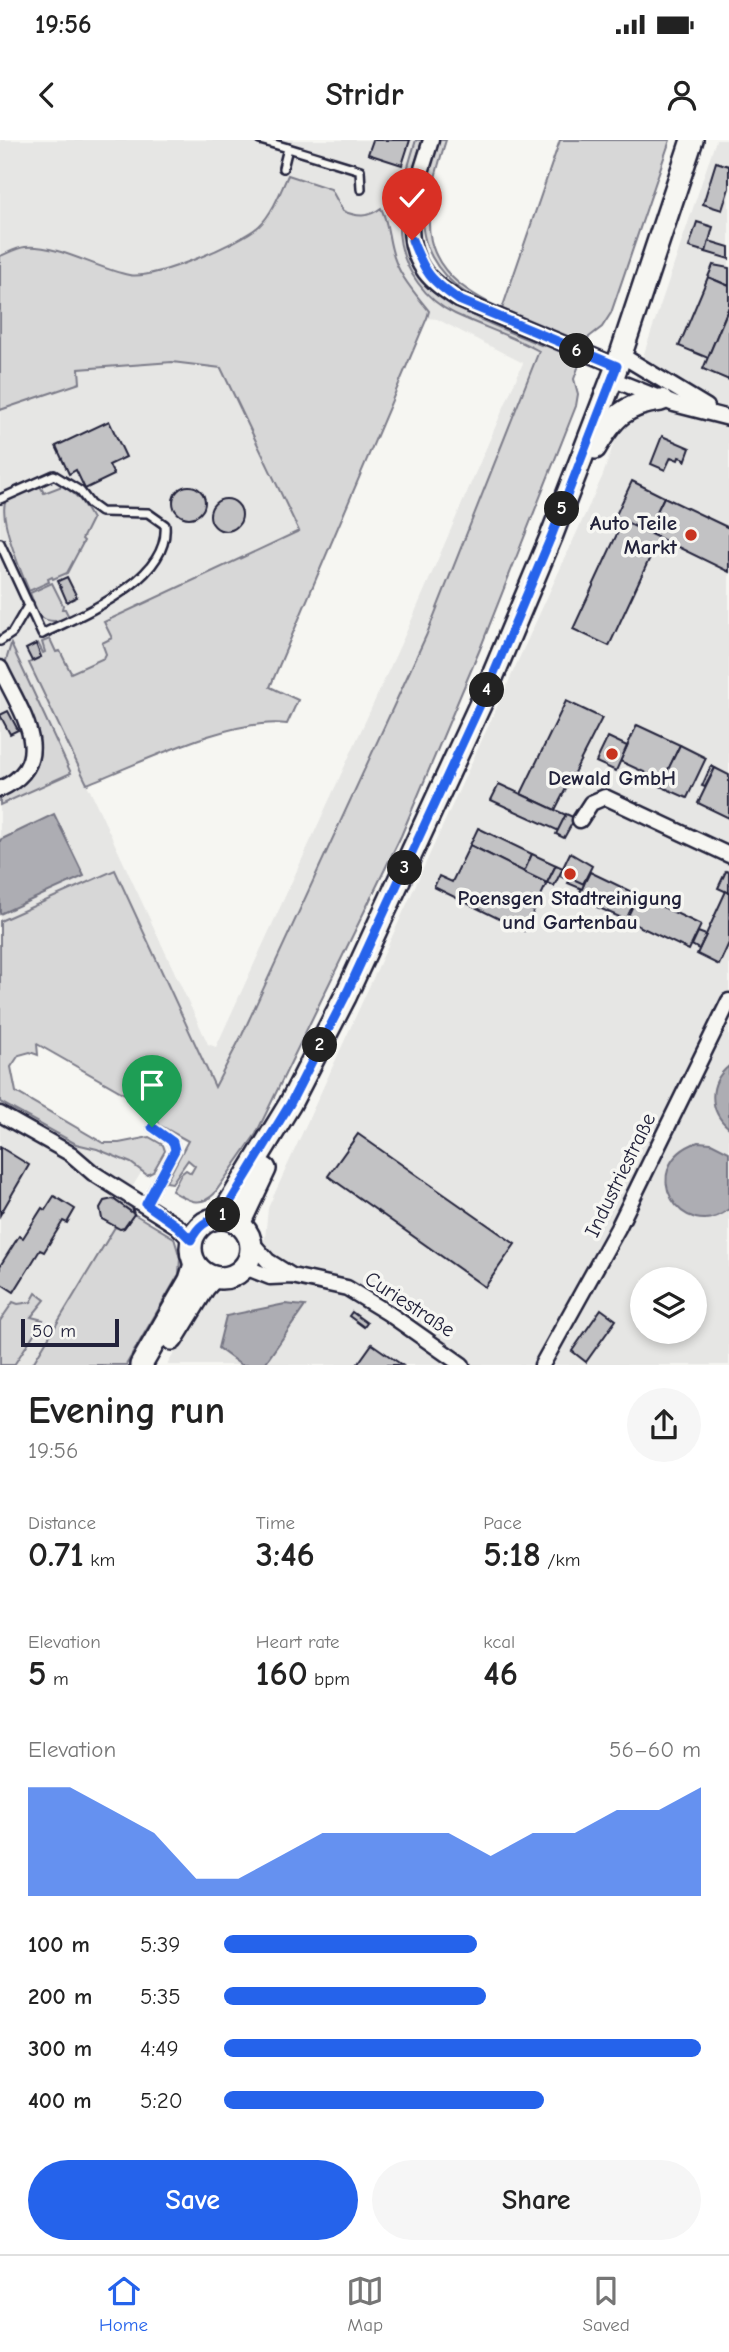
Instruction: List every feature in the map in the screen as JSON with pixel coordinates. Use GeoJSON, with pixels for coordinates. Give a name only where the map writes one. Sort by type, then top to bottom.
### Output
{"type":"FeatureCollection","features":[{"type":"Feature","properties":{"kind":"main road"},"geometry":{"type":"LineString","coordinates":[[230,1220],[278,1142],[290,1104],[345,997],[486,692],[617,367],[692,140]]}},
{"type":"Feature","properties":{"kind":"main road"},"geometry":{"type":"LineString","coordinates":[[571,485],[616,416],[632,406],[662,400]]}},
{"type":"Feature","properties":{"kind":"main road"},"geometry":{"type":"LineString","coordinates":[[208,1220],[230,1220],[246,1230],[251,1242],[251,1254],[242,1269],[225,1278],[213,1277],[195,1264],[191,1253],[191,1240],[197,1228],[208,1220]]}},
{"type":"Feature","properties":{"kind":"main road"},"geometry":{"type":"LineString","coordinates":[[141,1365],[190,1280],[195,1264]]}},
{"type":"Feature","properties":{"kind":"main road"},"geometry":{"type":"LineString","coordinates":[[156,1365],[204,1287],[213,1277]]}},
{"type":"Feature","properties":{"kind":"street"},"geometry":{"type":"LineString","coordinates":[[431,140],[411,209],[412,240],[424,271],[438,286],[459,300],[724,416]]}},
{"type":"Feature","properties":{"kind":"street"},"geometry":{"type":"LineString","coordinates":[[617,367],[662,400],[724,416]]}},
{"type":"Feature","properties":{"kind":"street"},"geometry":{"type":"LineString","coordinates":[[0,668],[31,737],[32,758],[26,773],[0,789]]}},
{"type":"Feature","properties":{"kind":"street"},"geometry":{"type":"LineString","coordinates":[[580,820],[591,803],[605,797],[729,855]]}},
{"type":"Feature","properties":{"kind":"street","name":"Industriestraße"},"geometry":{"type":"LineString","coordinates":[[542,1365],[618,1228],[729,1001]]}},
{"type":"Feature","properties":{"kind":"street"},"geometry":{"type":"LineString","coordinates":[[0,1114],[71,1154],[93,1173],[177,1226],[191,1240]]}},
{"type":"Feature","properties":{"kind":"street","name":"Curiestraße"},"geometry":{"type":"LineString","coordinates":[[251,1242],[268,1261],[292,1276]]}},
{"type":"Feature","properties":{"kind":"street","name":"Curiestraße"},"geometry":{"type":"LineString","coordinates":[[242,1269],[245,1267],[270,1277],[292,1276],[347,1287],[463,1365]]}},
{"type":"Feature","properties":{"kind":"lane"},"geometry":{"type":"LineString","coordinates":[[260,140],[360,170],[361,189]]}},
{"type":"Feature","properties":{"kind":"lane"},"geometry":{"type":"LineString","coordinates":[[283,168],[288,148]]}},
{"type":"Feature","properties":{"kind":"lane"},"geometry":{"type":"LineString","coordinates":[[0,499],[54,475],[80,491],[90,504],[101,512],[148,513],[165,525],[166,534],[162,549],[150,566],[124,591],[42,634],[0,543]]}},
{"type":"Feature","properties":{"kind":"lane"},"geometry":{"type":"LineString","coordinates":[[0,641],[12,633],[29,604]]}},
{"type":"Feature","properties":{"kind":"lane"},"geometry":{"type":"LineString","coordinates":[[146,1204],[175,1150],[173,1142],[152,1127]]}},
{"type":"Feature","properties":{"kind":"shaded area"},"geometry":{"type":"Polygon","coordinates":[[[0,140],[416,140],[398,211],[397,229],[403,256],[411,274],[427,295],[453,313],[539,350],[426,636],[215,1088],[115,870],[0,921],[0,140]],[[427,318],[270,687],[298,700],[287,724],[269,721],[214,733],[87,784],[208,1044],[216,1047],[409,626],[523,363],[437,319],[427,318]]]}},
{"type":"Feature","properties":{"kind":"shaded area"},"geometry":{"type":"Polygon","coordinates":[[[416,140],[422,140],[408,186],[403,214],[405,243],[414,266],[428,285],[447,301],[469,314],[541,345],[546,333],[461,290],[444,275],[432,257],[424,235],[422,209],[437,140],[446,140],[431,195],[429,219],[431,240],[438,260],[452,277],[473,294],[502,309],[560,140],[670,140],[611,313],[602,327],[589,337],[574,379],[578,394],[576,406],[480,649],[401,836],[256,1134],[214,1194],[204,1201],[193,1201],[172,1191],[181,1174],[186,1170],[191,1173],[195,1166],[188,1160],[172,1183],[166,1182],[188,1141],[159,1125],[156,1112],[37,1044],[38,1055],[30,1052],[19,1055],[11,1067],[16,1092],[103,1143],[149,1137],[163,1145],[165,1151],[153,1172],[147,1175],[131,1163],[97,1149],[76,1144],[0,1102],[0,921],[115,870],[215,1087],[242,1035],[426,636],[539,351],[444,308],[426,293],[408,266],[402,249],[399,213],[405,177],[416,140]]]}},
{"type":"Feature","properties":{"kind":"shaded area"},"geometry":{"type":"Polygon","coordinates":[[[716,140],[729,140],[729,1365],[167,1365],[208,1296],[247,1283],[265,1238],[268,1208],[603,475],[716,140]]]}},
{"type":"Feature","properties":{"kind":"shaded area"},"geometry":{"type":"Polygon","coordinates":[[[288,175],[331,189],[343,211],[348,213],[367,215],[381,208],[394,259],[407,283],[429,311],[427,318],[270,687],[298,700],[287,724],[240,727],[213,734],[87,784],[29,663],[41,657],[36,644],[38,643],[43,653],[42,642],[50,639],[56,652],[60,651],[71,673],[104,658],[106,654],[102,643],[112,638],[104,622],[299,531],[221,368],[172,362],[79,369],[80,383],[0,410],[0,256],[22,248],[38,247],[129,275],[157,272],[234,242],[259,226],[272,209],[288,175]]]}},
{"type":"Feature","properties":{"kind":"shaded area"},"geometry":{"type":"Polygon","coordinates":[[[40,486],[44,493],[62,486],[68,489],[80,500],[92,519],[67,573],[53,579],[52,577],[48,579],[49,582],[29,591],[8,533],[4,511],[8,500],[40,486]]]}},
{"type":"Feature","properties":{"kind":"shaded area"},"geometry":{"type":"Polygon","coordinates":[[[52,583],[63,605],[62,609],[65,609],[69,617],[57,621],[39,616],[30,593],[52,583]]]}},
{"type":"Feature","properties":{"kind":"shaded area"},"geometry":{"type":"Polygon","coordinates":[[[11,644],[71,773],[0,805],[0,796],[32,775],[40,750],[39,738],[5,664],[11,644]]]}},
{"type":"Feature","properties":{"kind":"shaded area"},"geometry":{"type":"Polygon","coordinates":[[[54,814],[84,876],[0,914],[0,840],[54,814]]]}},
{"type":"Feature","properties":{"kind":"shaded area"},"geometry":{"type":"Polygon","coordinates":[[[729,1066],[729,1128],[717,1113],[713,1097],[717,1080],[729,1066]]]}},
{"type":"Feature","properties":{"kind":"shaded area"},"geometry":{"type":"Polygon","coordinates":[[[0,1096],[87,1147],[131,1163],[142,1171],[125,1199],[131,1203],[134,1214],[124,1228],[115,1227],[32,1365],[0,1365],[0,1096]]]}},
{"type":"Feature","properties":{"kind":"shaded area"},"geometry":{"type":"Polygon","coordinates":[[[698,1142],[711,1143],[729,1152],[729,1209],[712,1218],[695,1218],[682,1211],[672,1199],[667,1184],[669,1168],[678,1153],[698,1142]]]}},
{"type":"Feature","properties":{"kind":"shaded area"},"geometry":{"type":"Polygon","coordinates":[[[134,1214],[174,1238],[180,1258],[179,1274],[126,1365],[32,1365],[115,1227],[124,1228],[134,1214]]]}},
{"type":"Feature","properties":{"kind":"shaded area"},"geometry":{"type":"Polygon","coordinates":[[[36,1293],[45,1300],[31,1317],[43,1320],[14,1365],[0,1365],[0,1321],[13,1302],[31,1302],[36,1293]]]}},
{"type":"Feature","properties":{"kind":"shaded area"},"geometry":{"type":"Polygon","coordinates":[[[285,1304],[305,1306],[264,1365],[241,1365],[218,1348],[226,1316],[285,1304]]]}},
{"type":"Feature","properties":{"kind":"building"},"geometry":{"type":"Polygon","coordinates":[[[373,140],[410,140],[402,165],[368,154],[373,140]]]}},
{"type":"Feature","properties":{"kind":"building"},"geometry":{"type":"Polygon","coordinates":[[[716,162],[729,166],[729,188],[722,210],[703,204],[716,162]]]}},
{"type":"Feature","properties":{"kind":"building"},"geometry":{"type":"Polygon","coordinates":[[[697,222],[713,227],[706,252],[689,247],[697,222]]]}},
{"type":"Feature","properties":{"kind":"building"},"geometry":{"type":"Polygon","coordinates":[[[709,241],[729,247],[729,259],[706,252],[709,241]]]}},
{"type":"Feature","properties":{"kind":"building"},"geometry":{"type":"Polygon","coordinates":[[[713,265],[729,268],[729,286],[708,277],[713,265]]]}},
{"type":"Feature","properties":{"kind":"building"},"geometry":{"type":"Polygon","coordinates":[[[708,277],[729,286],[729,307],[708,358],[679,346],[708,277]]]}},
{"type":"Feature","properties":{"kind":"building"},"geometry":{"type":"Polygon","coordinates":[[[729,307],[729,380],[703,369],[729,307]]]}},
{"type":"Feature","properties":{"kind":"building"},"geometry":{"type":"Polygon","coordinates":[[[109,421],[126,457],[109,465],[114,475],[85,489],[76,470],[69,474],[56,446],[109,421]]]}},
{"type":"Feature","properties":{"kind":"building"},"geometry":{"type":"Polygon","coordinates":[[[662,436],[690,448],[685,462],[685,459],[671,457],[665,470],[651,464],[662,436]]]}},
{"type":"Feature","properties":{"kind":"building"},"geometry":{"type":"Polygon","coordinates":[[[632,481],[664,497],[647,532],[615,517],[632,481]]]}},
{"type":"Feature","properties":{"kind":"building"},"geometry":{"type":"Polygon","coordinates":[[[189,486],[200,491],[205,502],[200,513],[189,518],[178,513],[173,502],[178,491],[189,486]]]}},
{"type":"Feature","properties":{"kind":"building","name":"Auto Teile Markt"},"geometry":{"type":"Polygon","coordinates":[[[664,497],[729,528],[729,572],[647,532],[664,497]]]}},
{"type":"Feature","properties":{"kind":"building"},"geometry":{"type":"Polygon","coordinates":[[[226,499],[237,504],[242,515],[237,526],[226,531],[215,526],[210,515],[215,504],[226,499]]]}},
{"type":"Feature","properties":{"kind":"building"},"geometry":{"type":"Polygon","coordinates":[[[623,521],[659,538],[609,646],[573,629],[623,521]]]}},
{"type":"Feature","properties":{"kind":"building"},"geometry":{"type":"Polygon","coordinates":[[[67,577],[77,597],[67,602],[58,581],[67,577]]]}},
{"type":"Feature","properties":{"kind":"building"},"geometry":{"type":"Polygon","coordinates":[[[36,644],[41,657],[32,661],[26,649],[36,644]]]}},
{"type":"Feature","properties":{"kind":"building"},"geometry":{"type":"Polygon","coordinates":[[[566,701],[602,718],[555,810],[521,794],[566,701]]]}},
{"type":"Feature","properties":{"kind":"building"},"geometry":{"type":"Polygon","coordinates":[[[8,711],[18,730],[10,734],[0,715],[8,711]]]}},
{"type":"Feature","properties":{"kind":"building"},"geometry":{"type":"Polygon","coordinates":[[[637,725],[680,745],[663,781],[620,761],[637,725]]]}},
{"type":"Feature","properties":{"kind":"building","name":"Dewald GmbH"},"geometry":{"type":"Polygon","coordinates":[[[608,737],[627,746],[616,771],[596,762],[608,737]]]}},
{"type":"Feature","properties":{"kind":"building"},"geometry":{"type":"Polygon","coordinates":[[[680,745],[706,758],[687,798],[660,786],[680,745]]]}},
{"type":"Feature","properties":{"kind":"building"},"geometry":{"type":"Polygon","coordinates":[[[711,766],[715,768],[705,787],[702,786],[711,766]]]}},
{"type":"Feature","properties":{"kind":"building"},"geometry":{"type":"Polygon","coordinates":[[[715,768],[729,775],[729,818],[698,803],[715,768]]]}},
{"type":"Feature","properties":{"kind":"building"},"geometry":{"type":"Polygon","coordinates":[[[499,784],[566,815],[559,831],[491,800],[499,784]]]}},
{"type":"Feature","properties":{"kind":"building"},"geometry":{"type":"Polygon","coordinates":[[[566,814],[575,818],[564,838],[556,834],[566,814]]]}},
{"type":"Feature","properties":{"kind":"building"},"geometry":{"type":"Polygon","coordinates":[[[478,828],[532,854],[524,872],[470,845],[478,828]]]}},
{"type":"Feature","properties":{"kind":"building"},"geometry":{"type":"Polygon","coordinates":[[[470,845],[547,883],[524,931],[434,887],[439,876],[452,882],[470,845]]]}},
{"type":"Feature","properties":{"kind":"building"},"geometry":{"type":"Polygon","coordinates":[[[570,853],[592,866],[583,884],[559,876],[570,853]]]}},
{"type":"Feature","properties":{"kind":"building"},"geometry":{"type":"Polygon","coordinates":[[[532,854],[556,865],[547,883],[524,872],[532,854]]]}},
{"type":"Feature","properties":{"kind":"building"},"geometry":{"type":"Polygon","coordinates":[[[556,865],[563,868],[554,886],[547,883],[556,865]]]}},
{"type":"Feature","properties":{"kind":"building"},"geometry":{"type":"Polygon","coordinates":[[[726,871],[729,872],[729,893],[718,888],[726,871]]]}},
{"type":"Feature","properties":{"kind":"building"},"geometry":{"type":"Polygon","coordinates":[[[590,872],[638,895],[626,920],[577,898],[590,872]]]}},
{"type":"Feature","properties":{"kind":"building"},"geometry":{"type":"Polygon","coordinates":[[[571,878],[584,884],[582,889],[568,883],[571,878]]]}},
{"type":"Feature","properties":{"kind":"building"},"geometry":{"type":"Polygon","coordinates":[[[726,891],[729,893],[729,943],[719,965],[697,954],[726,891]]]}},
{"type":"Feature","properties":{"kind":"building"},"geometry":{"type":"Polygon","coordinates":[[[638,895],[701,925],[689,950],[626,920],[638,895]]]}},
{"type":"Feature","properties":{"kind":"building"},"geometry":{"type":"Polygon","coordinates":[[[698,932],[706,935],[699,949],[692,945],[698,932]]]}},
{"type":"Feature","properties":{"kind":"building"},"geometry":{"type":"Polygon","coordinates":[[[358,1134],[515,1244],[485,1287],[328,1176],[358,1134]]]}},
{"type":"Feature","properties":{"kind":"building"},"geometry":{"type":"Polygon","coordinates":[[[0,1147],[29,1165],[0,1215],[0,1147]]]}},
{"type":"Feature","properties":{"kind":"building"},"geometry":{"type":"Polygon","coordinates":[[[54,1196],[75,1209],[67,1223],[63,1221],[44,1252],[40,1250],[14,1292],[0,1283],[0,1266],[19,1236],[23,1238],[42,1208],[45,1210],[54,1196]]]}},
{"type":"Feature","properties":{"kind":"building"},"geometry":{"type":"Polygon","coordinates":[[[122,1197],[131,1203],[134,1214],[113,1199],[122,1197]]]}},
{"type":"Feature","properties":{"kind":"building"},"geometry":{"type":"Polygon","coordinates":[[[113,1199],[134,1214],[124,1228],[120,1229],[102,1219],[100,1208],[104,1201],[113,1199]]]}},
{"type":"Feature","properties":{"kind":"building"},"geometry":{"type":"Polygon","coordinates":[[[601,1309],[616,1320],[586,1362],[572,1351],[601,1309]]]}},
{"type":"Feature","properties":{"kind":"building"},"geometry":{"type":"Polygon","coordinates":[[[352,1312],[367,1323],[364,1327],[349,1316],[352,1312]]]}},
{"type":"Feature","properties":{"kind":"building"},"geometry":{"type":"Polygon","coordinates":[[[372,1344],[402,1365],[357,1365],[372,1344]]]}},
{"type":"Feature","properties":{"kind":"place","name":"Auto Teile Markt"},"geometry":{"type":"Point","coordinates":[691,535]}},
{"type":"Feature","properties":{"kind":"place","name":"Dewald GmbH"},"geometry":{"type":"Point","coordinates":[612,754]}},
{"type":"Feature","properties":{"kind":"place","name":"Poensgen Stadtreinigung und Gartenbau"},"geometry":{"type":"Point","coordinates":[570,874]}},
{"type":"Feature","properties":{"kind":"route"},"geometry":{"type":"LineString","coordinates":[[152,1127],[173,1142],[175,1150],[146,1204],[184,1231],[191,1240],[197,1228],[208,1220],[221,1217],[234,1199],[269,1135],[290,1104],[345,997],[486,692],[551,537],[617,366],[459,300],[438,286],[424,271],[412,240]]}}]}
